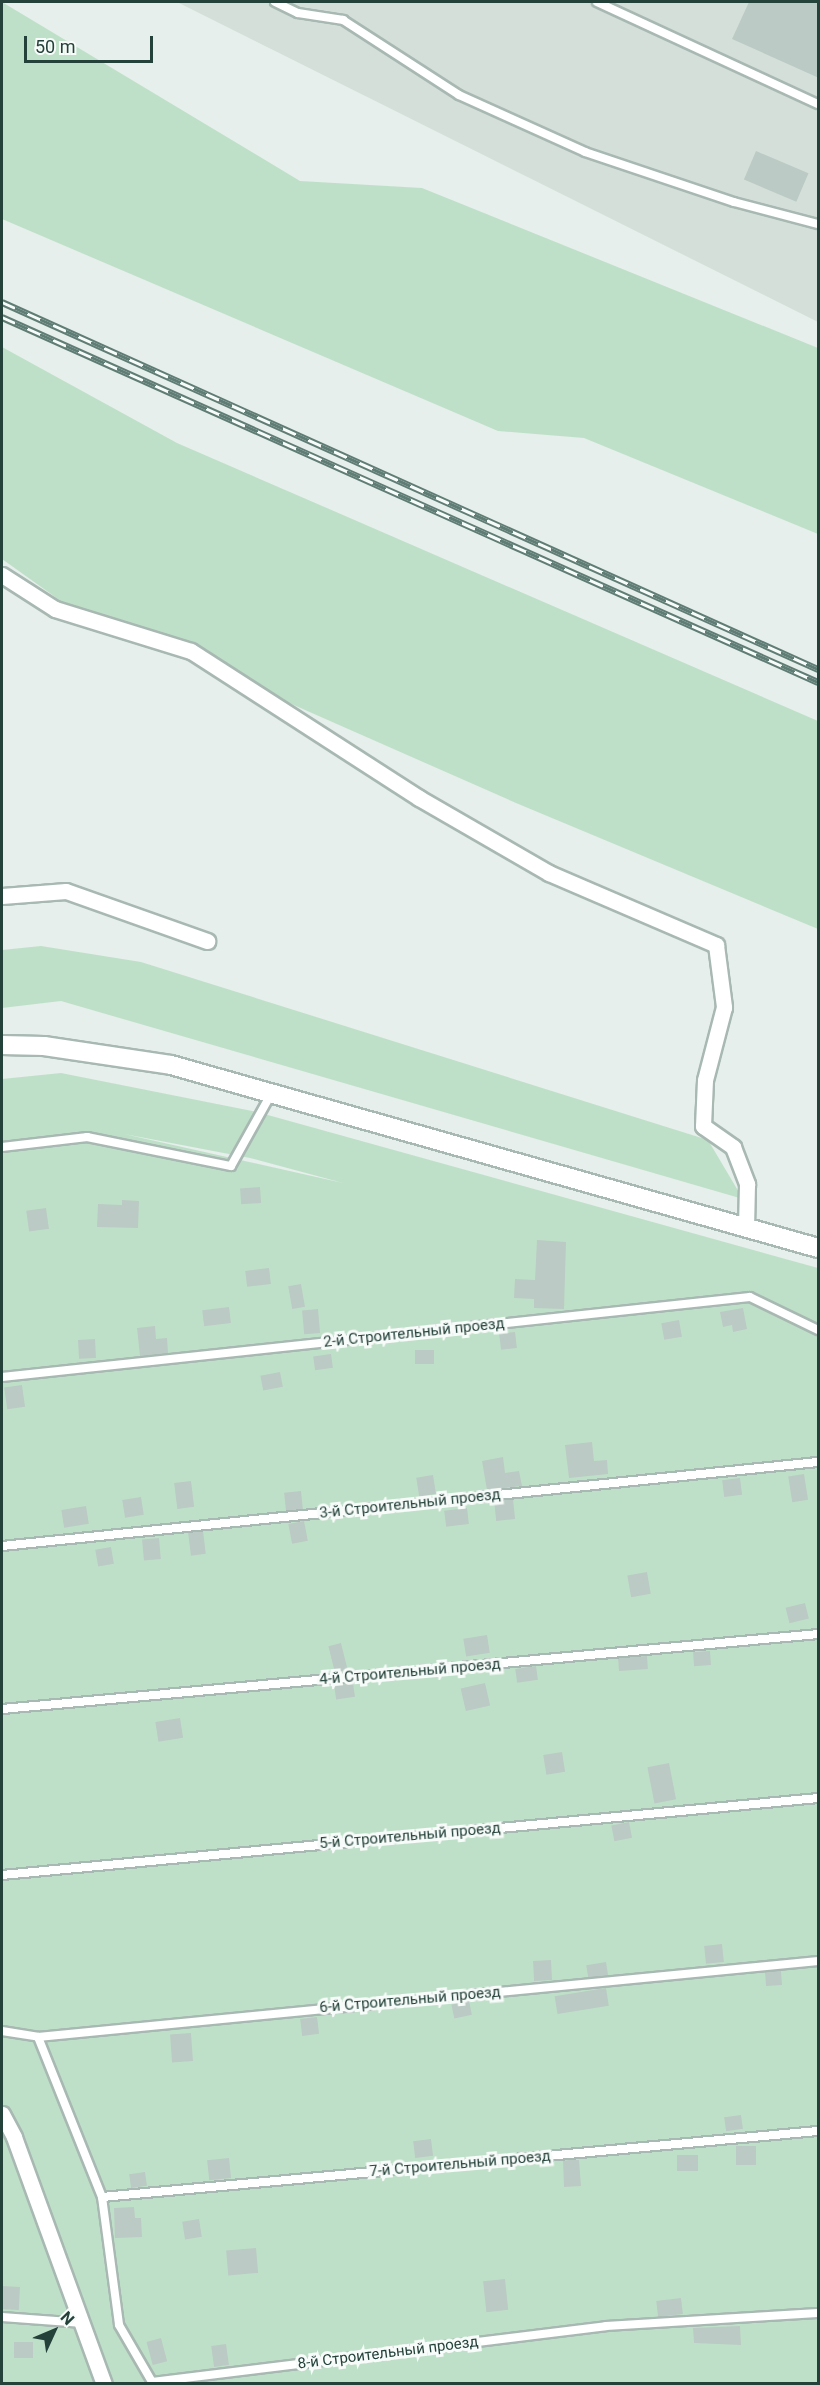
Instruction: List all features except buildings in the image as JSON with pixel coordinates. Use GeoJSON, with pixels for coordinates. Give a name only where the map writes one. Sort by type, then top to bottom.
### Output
{"type":"FeatureCollection","features":[{"type":"Feature","properties":{"kind":"main road"},"geometry":{"type":"LineString","coordinates":[[2,1045],[44,1046],[171,1065],[819,1248]]}},
{"type":"Feature","properties":{"kind":"street"},"geometry":{"type":"LineString","coordinates":[[2,575],[55,609],[191,651],[419,798],[549,873],[716,945],[724,1007],[705,1080],[703,1126],[733,1147],[747,1184],[746,1227]]}},
{"type":"Feature","properties":{"kind":"street"},"geometry":{"type":"LineString","coordinates":[[2,896],[66,891],[207,941]]}},
{"type":"Feature","properties":{"kind":"street"},"geometry":{"type":"LineString","coordinates":[[2,2114],[8,2137],[83,2323],[104,2384]]}},
{"type":"Feature","properties":{"kind":"lane"},"geometry":{"type":"LineString","coordinates":[[275,2],[298,13],[343,20],[459,95],[585,152],[734,202],[819,224]]}},
{"type":"Feature","properties":{"kind":"lane"},"geometry":{"type":"LineString","coordinates":[[597,2],[819,104]]}},
{"type":"Feature","properties":{"kind":"lane"},"geometry":{"type":"LineString","coordinates":[[2,1147],[87,1137],[231,1166],[271,1093]]}},
{"type":"Feature","properties":{"kind":"lane","name":"2-й Строительный проезд"},"geometry":{"type":"LineString","coordinates":[[2,1377],[750,1297],[819,1330]]}},
{"type":"Feature","properties":{"kind":"lane","name":"3-й Строительный проезд"},"geometry":{"type":"LineString","coordinates":[[2,1546],[819,1462]]}},
{"type":"Feature","properties":{"kind":"lane","name":"4-й Строительный проезд"},"geometry":{"type":"LineString","coordinates":[[2,1709],[819,1634]]}},
{"type":"Feature","properties":{"kind":"lane","name":"5-й Строительный проезд"},"geometry":{"type":"LineString","coordinates":[[2,1875],[819,1798]]}},
{"type":"Feature","properties":{"kind":"lane","name":"6-й Строительный проезд"},"geometry":{"type":"LineString","coordinates":[[2,2031],[38,2037],[819,1961]]}},
{"type":"Feature","properties":{"kind":"lane"},"geometry":{"type":"LineString","coordinates":[[38,2037],[102,2198]]}},
{"type":"Feature","properties":{"kind":"lane","name":"7-й Строительный проезд"},"geometry":{"type":"LineString","coordinates":[[102,2198],[819,2131]]}},
{"type":"Feature","properties":{"kind":"lane","name":"8-й Строительный проезд"},"geometry":{"type":"LineString","coordinates":[[102,2198],[119,2325],[152,2382],[606,2326],[819,2313]]}},
{"type":"Feature","properties":{"kind":"lane"},"geometry":{"type":"LineString","coordinates":[[2,2317],[83,2323]]}},
{"type":"Feature","properties":{"kind":"shaded area"},"geometry":{"type":"Polygon","coordinates":[[[177,2],[818,2],[818,322],[177,2]]]}},
{"type":"Feature","properties":{"kind":"green space"},"geometry":{"type":"Polygon","coordinates":[[[2,2],[300,181],[422,188],[818,348],[818,534],[584,438],[498,431],[2,219],[2,2]]]}},
{"type":"Feature","properties":{"kind":"green space"},"geometry":{"type":"Polygon","coordinates":[[[2,347],[177,443],[818,721],[818,929],[516,803],[65,604],[2,559],[2,347]]]}},
{"type":"Feature","properties":{"kind":"green space"},"geometry":{"type":"Polygon","coordinates":[[[41,946],[141,962],[708,1140],[743,1199],[61,1001],[2,1008],[2,950],[41,946]]]}},
{"type":"Feature","properties":{"kind":"green space"},"geometry":{"type":"Polygon","coordinates":[[[61,1073],[257,1112],[818,1268],[818,2383],[2,2383],[2,1079],[61,1073]],[[124,1134],[343,1183],[250,1158],[124,1134]]]}},
{"type":"Feature","properties":{"kind":"railway"},"geometry":{"type":"LineString","coordinates":[[2,302],[818,669]]}},
{"type":"Feature","properties":{"kind":"railway"},"geometry":{"type":"LineString","coordinates":[[2,317],[818,682]]}}]}
